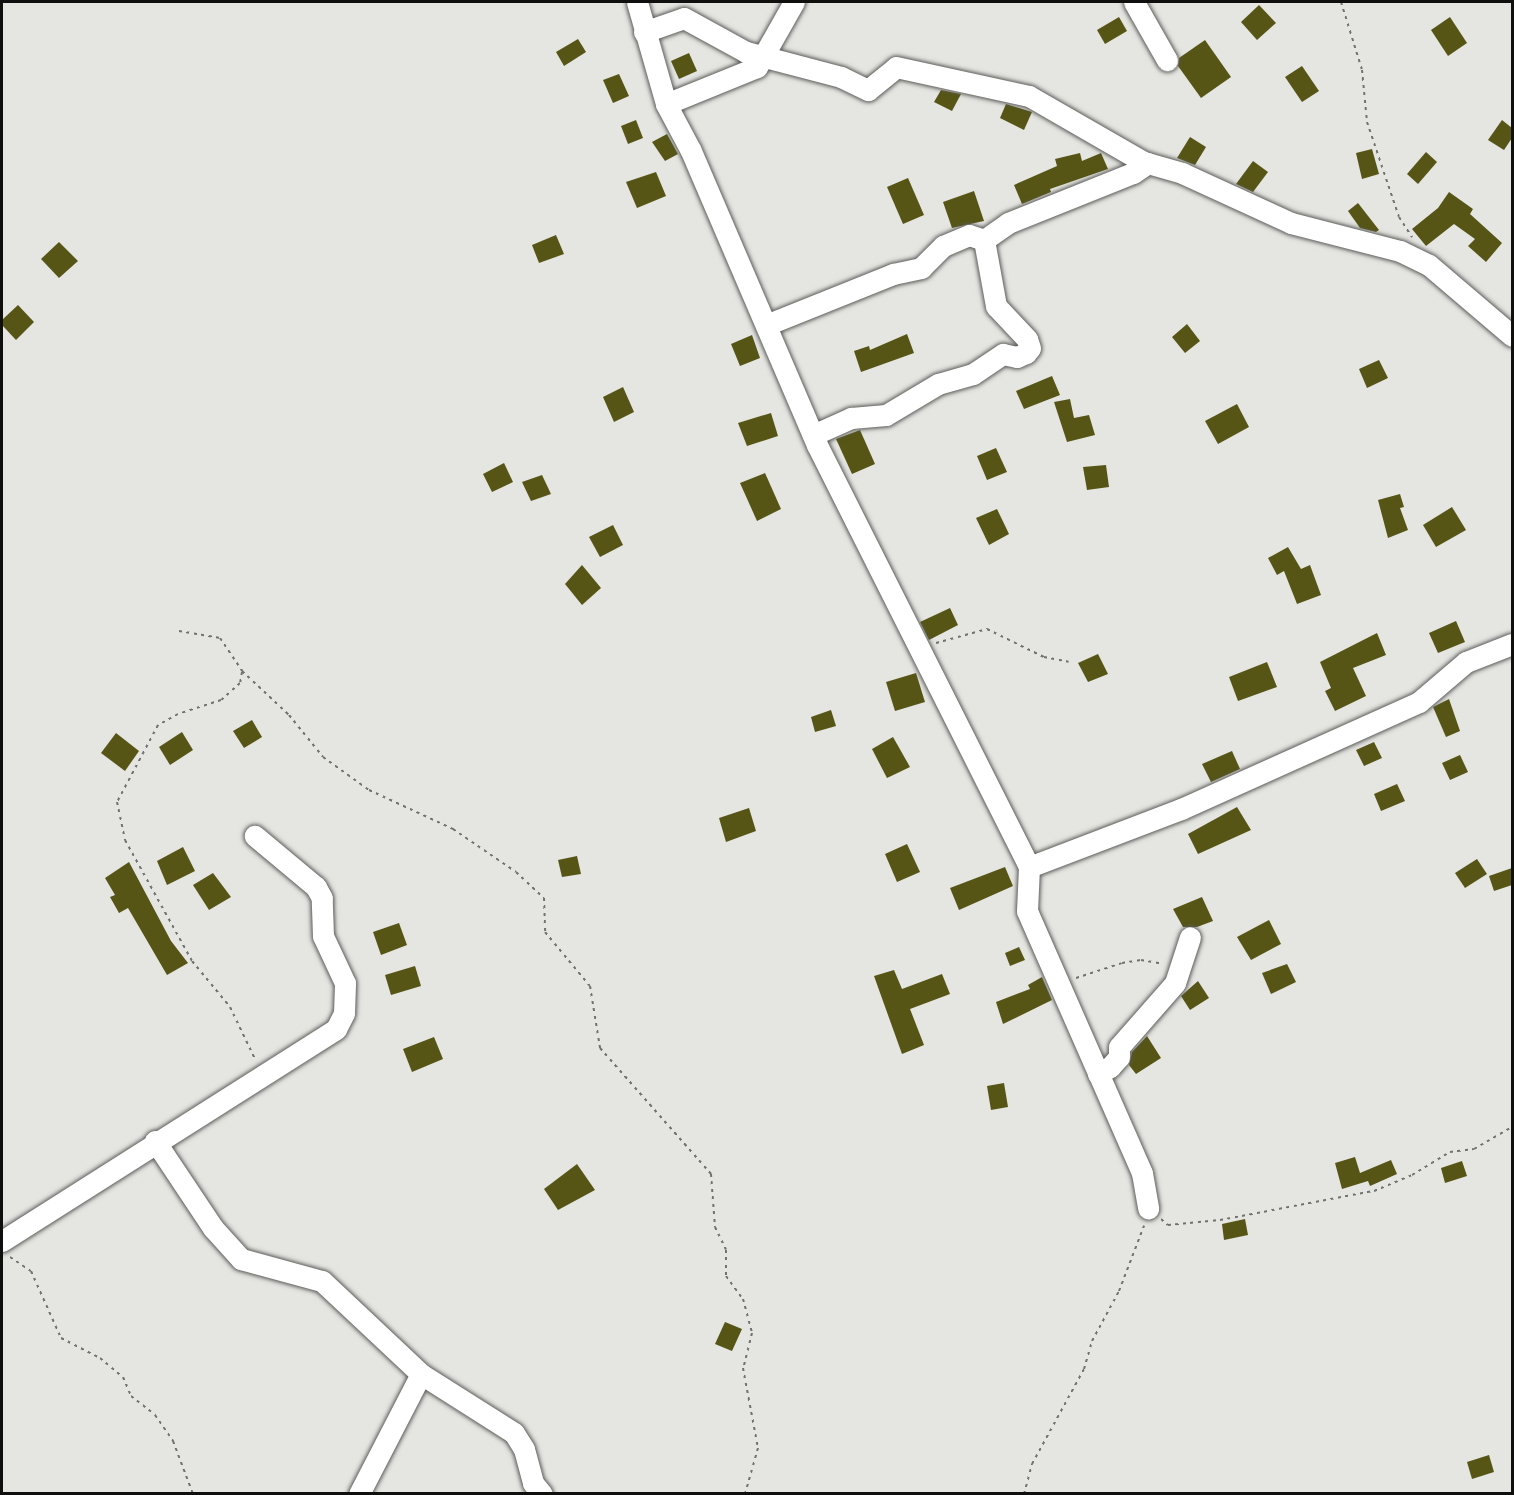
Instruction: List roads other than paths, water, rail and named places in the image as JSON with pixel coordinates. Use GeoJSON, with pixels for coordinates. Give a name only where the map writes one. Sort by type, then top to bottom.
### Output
{"type":"FeatureCollection","features":[{"type":"Feature","properties":{"kind":"street"},"geometry":{"type":"LineString","coordinates":[[637,2],[666,104],[691,151],[813,435],[1029,867],[1027,911],[1142,1173],[1148,1208]]}},
{"type":"Feature","properties":{"kind":"street"},"geometry":{"type":"LineString","coordinates":[[666,104],[757,67],[766,55],[794,2]]}},
{"type":"Feature","properties":{"kind":"street"},"geometry":{"type":"LineString","coordinates":[[1134,2],[1167,60]]}},
{"type":"Feature","properties":{"kind":"street"},"geometry":{"type":"LineString","coordinates":[[644,32],[684,18],[746,52],[766,55],[788,66],[841,76],[868,90],[896,67],[1029,96],[1100,140],[1148,163],[1182,173],[1291,223],[1400,251],[1429,265],[1512,336]]}},
{"type":"Feature","properties":{"kind":"street"},"geometry":{"type":"LineString","coordinates":[[984,240],[1008,223],[1133,173],[1148,163]]}},
{"type":"Feature","properties":{"kind":"street"},"geometry":{"type":"LineString","coordinates":[[766,325],[781,322],[893,274],[921,268],[943,246],[969,235],[984,240]]}},
{"type":"Feature","properties":{"kind":"street"},"geometry":{"type":"LineString","coordinates":[[813,435],[851,418],[886,415],[938,384],[973,374],[1003,354],[1017,357],[1026,353],[1030,348],[1028,339],[996,306],[984,240]]}},
{"type":"Feature","properties":{"kind":"street"},"geometry":{"type":"LineString","coordinates":[[1029,867],[1181,809],[1419,702],[1466,662],[1512,644]]}},
{"type":"Feature","properties":{"kind":"street"},"geometry":{"type":"LineString","coordinates":[[2,1240],[155,1141],[336,1029],[347,998],[345,983],[323,936],[322,898],[316,887],[255,836]]}},
{"type":"Feature","properties":{"kind":"street"},"geometry":{"type":"LineString","coordinates":[[1098,1074],[1110,1067],[1119,1057],[1119,1047],[1164,999],[1180,967],[1190,937]]}},
{"type":"Feature","properties":{"kind":"street"},"geometry":{"type":"LineString","coordinates":[[155,1141],[213,1228],[241,1258],[322,1281],[421,1374],[514,1433],[524,1449],[533,1483],[542,1494]]}},
{"type":"Feature","properties":{"kind":"street"},"geometry":{"type":"LineString","coordinates":[[359,1494],[421,1374]]}}]}
